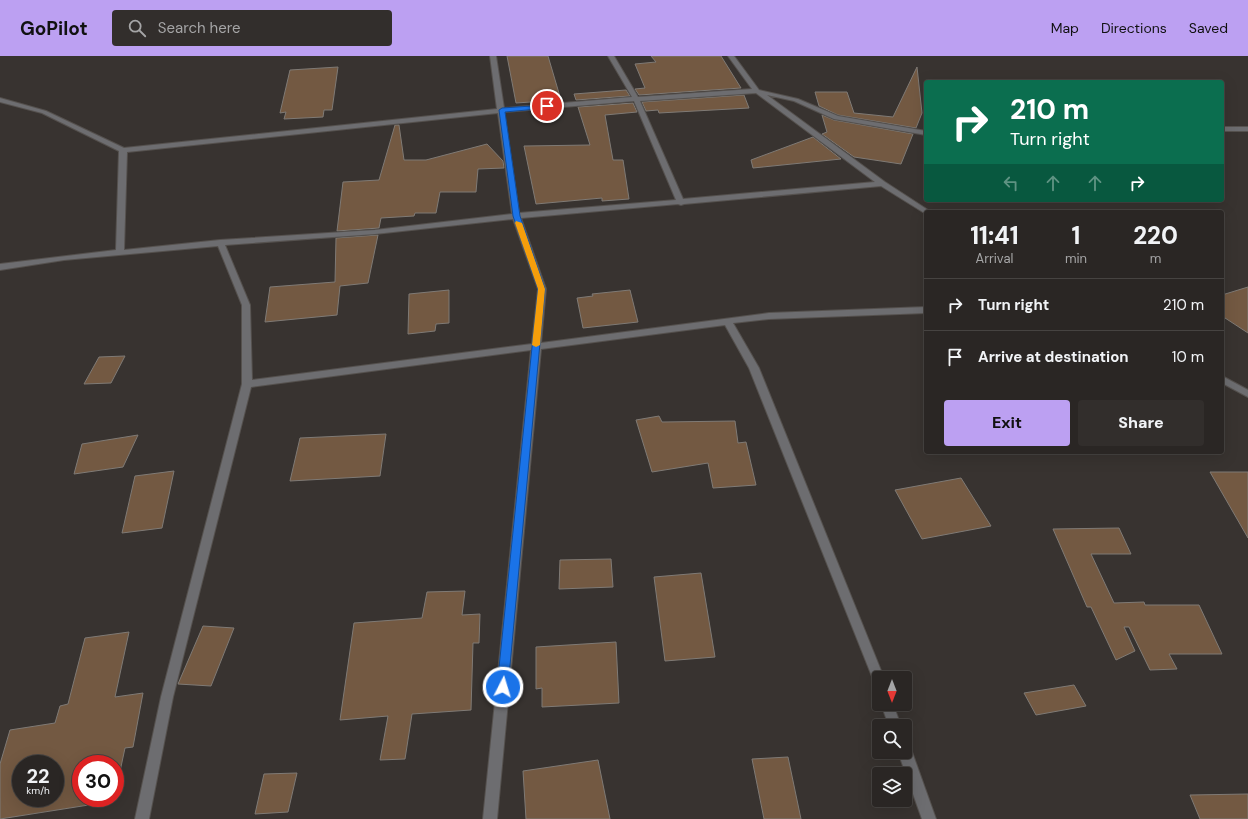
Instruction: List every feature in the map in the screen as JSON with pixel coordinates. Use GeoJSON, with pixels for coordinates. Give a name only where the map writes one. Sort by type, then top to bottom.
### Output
{"type":"FeatureCollection","features":[{"type":"Feature","properties":{"kind":"street"},"geometry":{"type":"LineString","coordinates":[[490,819],[542,289],[516,216],[502,110],[493,56]]}},
{"type":"Feature","properties":{"kind":"street"},"geometry":{"type":"LineString","coordinates":[[611,56],[636,99],[681,203]]}},
{"type":"Feature","properties":{"kind":"street"},"geometry":{"type":"LineString","coordinates":[[731,56],[757,91],[882,184],[924,210]]}},
{"type":"Feature","properties":{"kind":"street"},"geometry":{"type":"LineString","coordinates":[[0,100],[44,112],[123,150],[502,110],[757,91],[796,100],[836,118],[924,133]]}},
{"type":"Feature","properties":{"kind":"street"},"geometry":{"type":"LineString","coordinates":[[1224,129],[1248,129]]}},
{"type":"Feature","properties":{"kind":"street"},"geometry":{"type":"LineString","coordinates":[[120,252],[123,150]]}},
{"type":"Feature","properties":{"kind":"street"},"geometry":{"type":"LineString","coordinates":[[0,267],[120,252],[220,242],[375,232],[516,216],[681,203],[882,184]]}},
{"type":"Feature","properties":{"kind":"street"},"geometry":{"type":"LineString","coordinates":[[142,819],[167,698],[247,384],[246,305],[220,242]]}},
{"type":"Feature","properties":{"kind":"street"},"geometry":{"type":"LineString","coordinates":[[247,384],[769,316],[924,310]]}},
{"type":"Feature","properties":{"kind":"street"},"geometry":{"type":"LineString","coordinates":[[728,322],[754,368],[875,671]]}},
{"type":"Feature","properties":{"kind":"street"},"geometry":{"type":"LineString","coordinates":[[1224,380],[1248,394]]}},
{"type":"Feature","properties":{"kind":"street"},"geometry":{"type":"LineString","coordinates":[[908,759],[929,819]]}},
{"type":"Feature","properties":{"kind":"building"},"geometry":{"type":"Polygon","coordinates":[[[507,56],[548,56],[561,100],[516,103],[507,56]]]}},
{"type":"Feature","properties":{"kind":"building"},"geometry":{"type":"Polygon","coordinates":[[[651,56],[721,56],[741,88],[639,95],[635,89],[645,88],[635,64],[656,62],[651,56]]]}},
{"type":"Feature","properties":{"kind":"building"},"geometry":{"type":"Polygon","coordinates":[[[338,67],[332,110],[324,110],[323,117],[284,119],[286,112],[280,113],[290,70],[338,67]]]}},
{"type":"Feature","properties":{"kind":"building"},"geometry":{"type":"Polygon","coordinates":[[[917,67],[922,113],[916,128],[838,115],[819,106],[815,92],[847,92],[854,113],[893,117],[917,67]]]}},
{"type":"Feature","properties":{"kind":"building"},"geometry":{"type":"Polygon","coordinates":[[[626,90],[630,96],[576,100],[574,94],[626,90]]]}},
{"type":"Feature","properties":{"kind":"building"},"geometry":{"type":"Polygon","coordinates":[[[744,95],[749,108],[659,113],[658,110],[646,111],[642,102],[744,95]]]}},
{"type":"Feature","properties":{"kind":"building"},"geometry":{"type":"Polygon","coordinates":[[[633,103],[637,112],[605,115],[613,160],[623,160],[629,199],[602,201],[602,198],[536,204],[524,146],[590,145],[578,107],[633,103]]]}},
{"type":"Feature","properties":{"kind":"building"},"geometry":{"type":"Polygon","coordinates":[[[822,115],[834,120],[913,134],[901,164],[854,157],[822,134],[827,132],[822,115]]]}},
{"type":"Feature","properties":{"kind":"building"},"geometry":{"type":"Polygon","coordinates":[[[395,125],[399,125],[404,160],[426,160],[487,144],[503,161],[504,168],[478,169],[476,192],[440,192],[436,213],[415,213],[414,216],[381,218],[379,228],[337,231],[343,182],[379,180],[395,125]]]}},
{"type":"Feature","properties":{"kind":"building"},"geometry":{"type":"Polygon","coordinates":[[[813,137],[841,159],[753,168],[751,160],[813,137]]]}},
{"type":"Feature","properties":{"kind":"building"},"geometry":{"type":"Polygon","coordinates":[[[378,235],[368,283],[340,286],[337,315],[265,322],[270,287],[335,282],[336,238],[378,235]]]}},
{"type":"Feature","properties":{"kind":"building"},"geometry":{"type":"Polygon","coordinates":[[[1248,287],[1248,333],[1224,317],[1224,294],[1248,287]]]}},
{"type":"Feature","properties":{"kind":"building"},"geometry":{"type":"Polygon","coordinates":[[[449,290],[449,323],[436,324],[435,331],[408,334],[409,294],[449,290]]]}},
{"type":"Feature","properties":{"kind":"building"},"geometry":{"type":"Polygon","coordinates":[[[630,290],[638,322],[583,328],[577,298],[593,296],[592,294],[630,290]]]}},
{"type":"Feature","properties":{"kind":"building"},"geometry":{"type":"Polygon","coordinates":[[[125,356],[111,383],[84,384],[99,357],[125,356]]]}},
{"type":"Feature","properties":{"kind":"building"},"geometry":{"type":"Polygon","coordinates":[[[659,416],[662,422],[735,421],[738,443],[746,442],[756,485],[713,488],[708,463],[652,472],[636,420],[659,416]]]}},
{"type":"Feature","properties":{"kind":"building"},"geometry":{"type":"Polygon","coordinates":[[[386,434],[380,476],[290,481],[300,438],[386,434]]]}},
{"type":"Feature","properties":{"kind":"building"},"geometry":{"type":"Polygon","coordinates":[[[138,435],[123,467],[74,474],[82,444],[138,435]]]}},
{"type":"Feature","properties":{"kind":"building"},"geometry":{"type":"Polygon","coordinates":[[[174,471],[162,528],[122,533],[135,476],[174,471]]]}},
{"type":"Feature","properties":{"kind":"building"},"geometry":{"type":"Polygon","coordinates":[[[1210,472],[1248,472],[1248,538],[1210,472]]]}},
{"type":"Feature","properties":{"kind":"building"},"geometry":{"type":"Polygon","coordinates":[[[961,478],[991,526],[922,539],[895,490],[961,478]]]}},
{"type":"Feature","properties":{"kind":"building"},"geometry":{"type":"Polygon","coordinates":[[[1119,528],[1131,554],[1091,554],[1114,603],[1144,602],[1145,605],[1199,605],[1222,654],[1169,654],[1177,669],[1150,670],[1129,627],[1124,627],[1135,651],[1116,660],[1091,607],[1087,607],[1053,529],[1119,528]]]}},
{"type":"Feature","properties":{"kind":"building"},"geometry":{"type":"Polygon","coordinates":[[[611,559],[613,587],[559,589],[560,560],[611,559]]]}},
{"type":"Feature","properties":{"kind":"building"},"geometry":{"type":"Polygon","coordinates":[[[701,573],[715,657],[665,661],[654,577],[701,573]]]}},
{"type":"Feature","properties":{"kind":"building"},"geometry":{"type":"Polygon","coordinates":[[[465,591],[462,615],[480,614],[479,643],[473,643],[471,710],[412,714],[405,759],[380,760],[388,716],[340,720],[354,623],[422,618],[427,592],[465,591]]]}},
{"type":"Feature","properties":{"kind":"building"},"geometry":{"type":"Polygon","coordinates":[[[203,626],[234,628],[211,686],[178,684],[203,626]]]}},
{"type":"Feature","properties":{"kind":"building"},"geometry":{"type":"Polygon","coordinates":[[[129,632],[115,697],[143,693],[133,747],[125,748],[124,755],[72,755],[72,807],[76,807],[0,819],[0,764],[10,730],[55,723],[60,706],[68,704],[85,638],[129,632]]]}},
{"type":"Feature","properties":{"kind":"building"},"geometry":{"type":"Polygon","coordinates":[[[616,642],[619,703],[542,707],[542,688],[536,689],[536,647],[616,642]]]}},
{"type":"Feature","properties":{"kind":"building"},"geometry":{"type":"Polygon","coordinates":[[[1074,685],[1086,706],[1036,715],[1024,693],[1074,685]]]}},
{"type":"Feature","properties":{"kind":"building"},"geometry":{"type":"Polygon","coordinates":[[[788,757],[801,819],[764,819],[752,759],[788,757]]]}},
{"type":"Feature","properties":{"kind":"building"},"geometry":{"type":"Polygon","coordinates":[[[598,760],[610,819],[526,819],[523,771],[598,760]]]}},
{"type":"Feature","properties":{"kind":"building"},"geometry":{"type":"Polygon","coordinates":[[[297,773],[288,812],[255,814],[264,774],[297,773]]]}},
{"type":"Feature","properties":{"kind":"building"},"geometry":{"type":"Polygon","coordinates":[[[1248,794],[1248,819],[1200,819],[1190,795],[1248,794]]]}},
{"type":"Feature","properties":{"kind":"slow traffic"},"geometry":{"type":"LineString","coordinates":[[519,223],[542,289],[536,345]]}},
{"type":"Feature","properties":{"kind":"route"},"geometry":{"type":"LineString","coordinates":[[503,687],[542,289],[516,216],[502,110],[547,106]]}}]}
